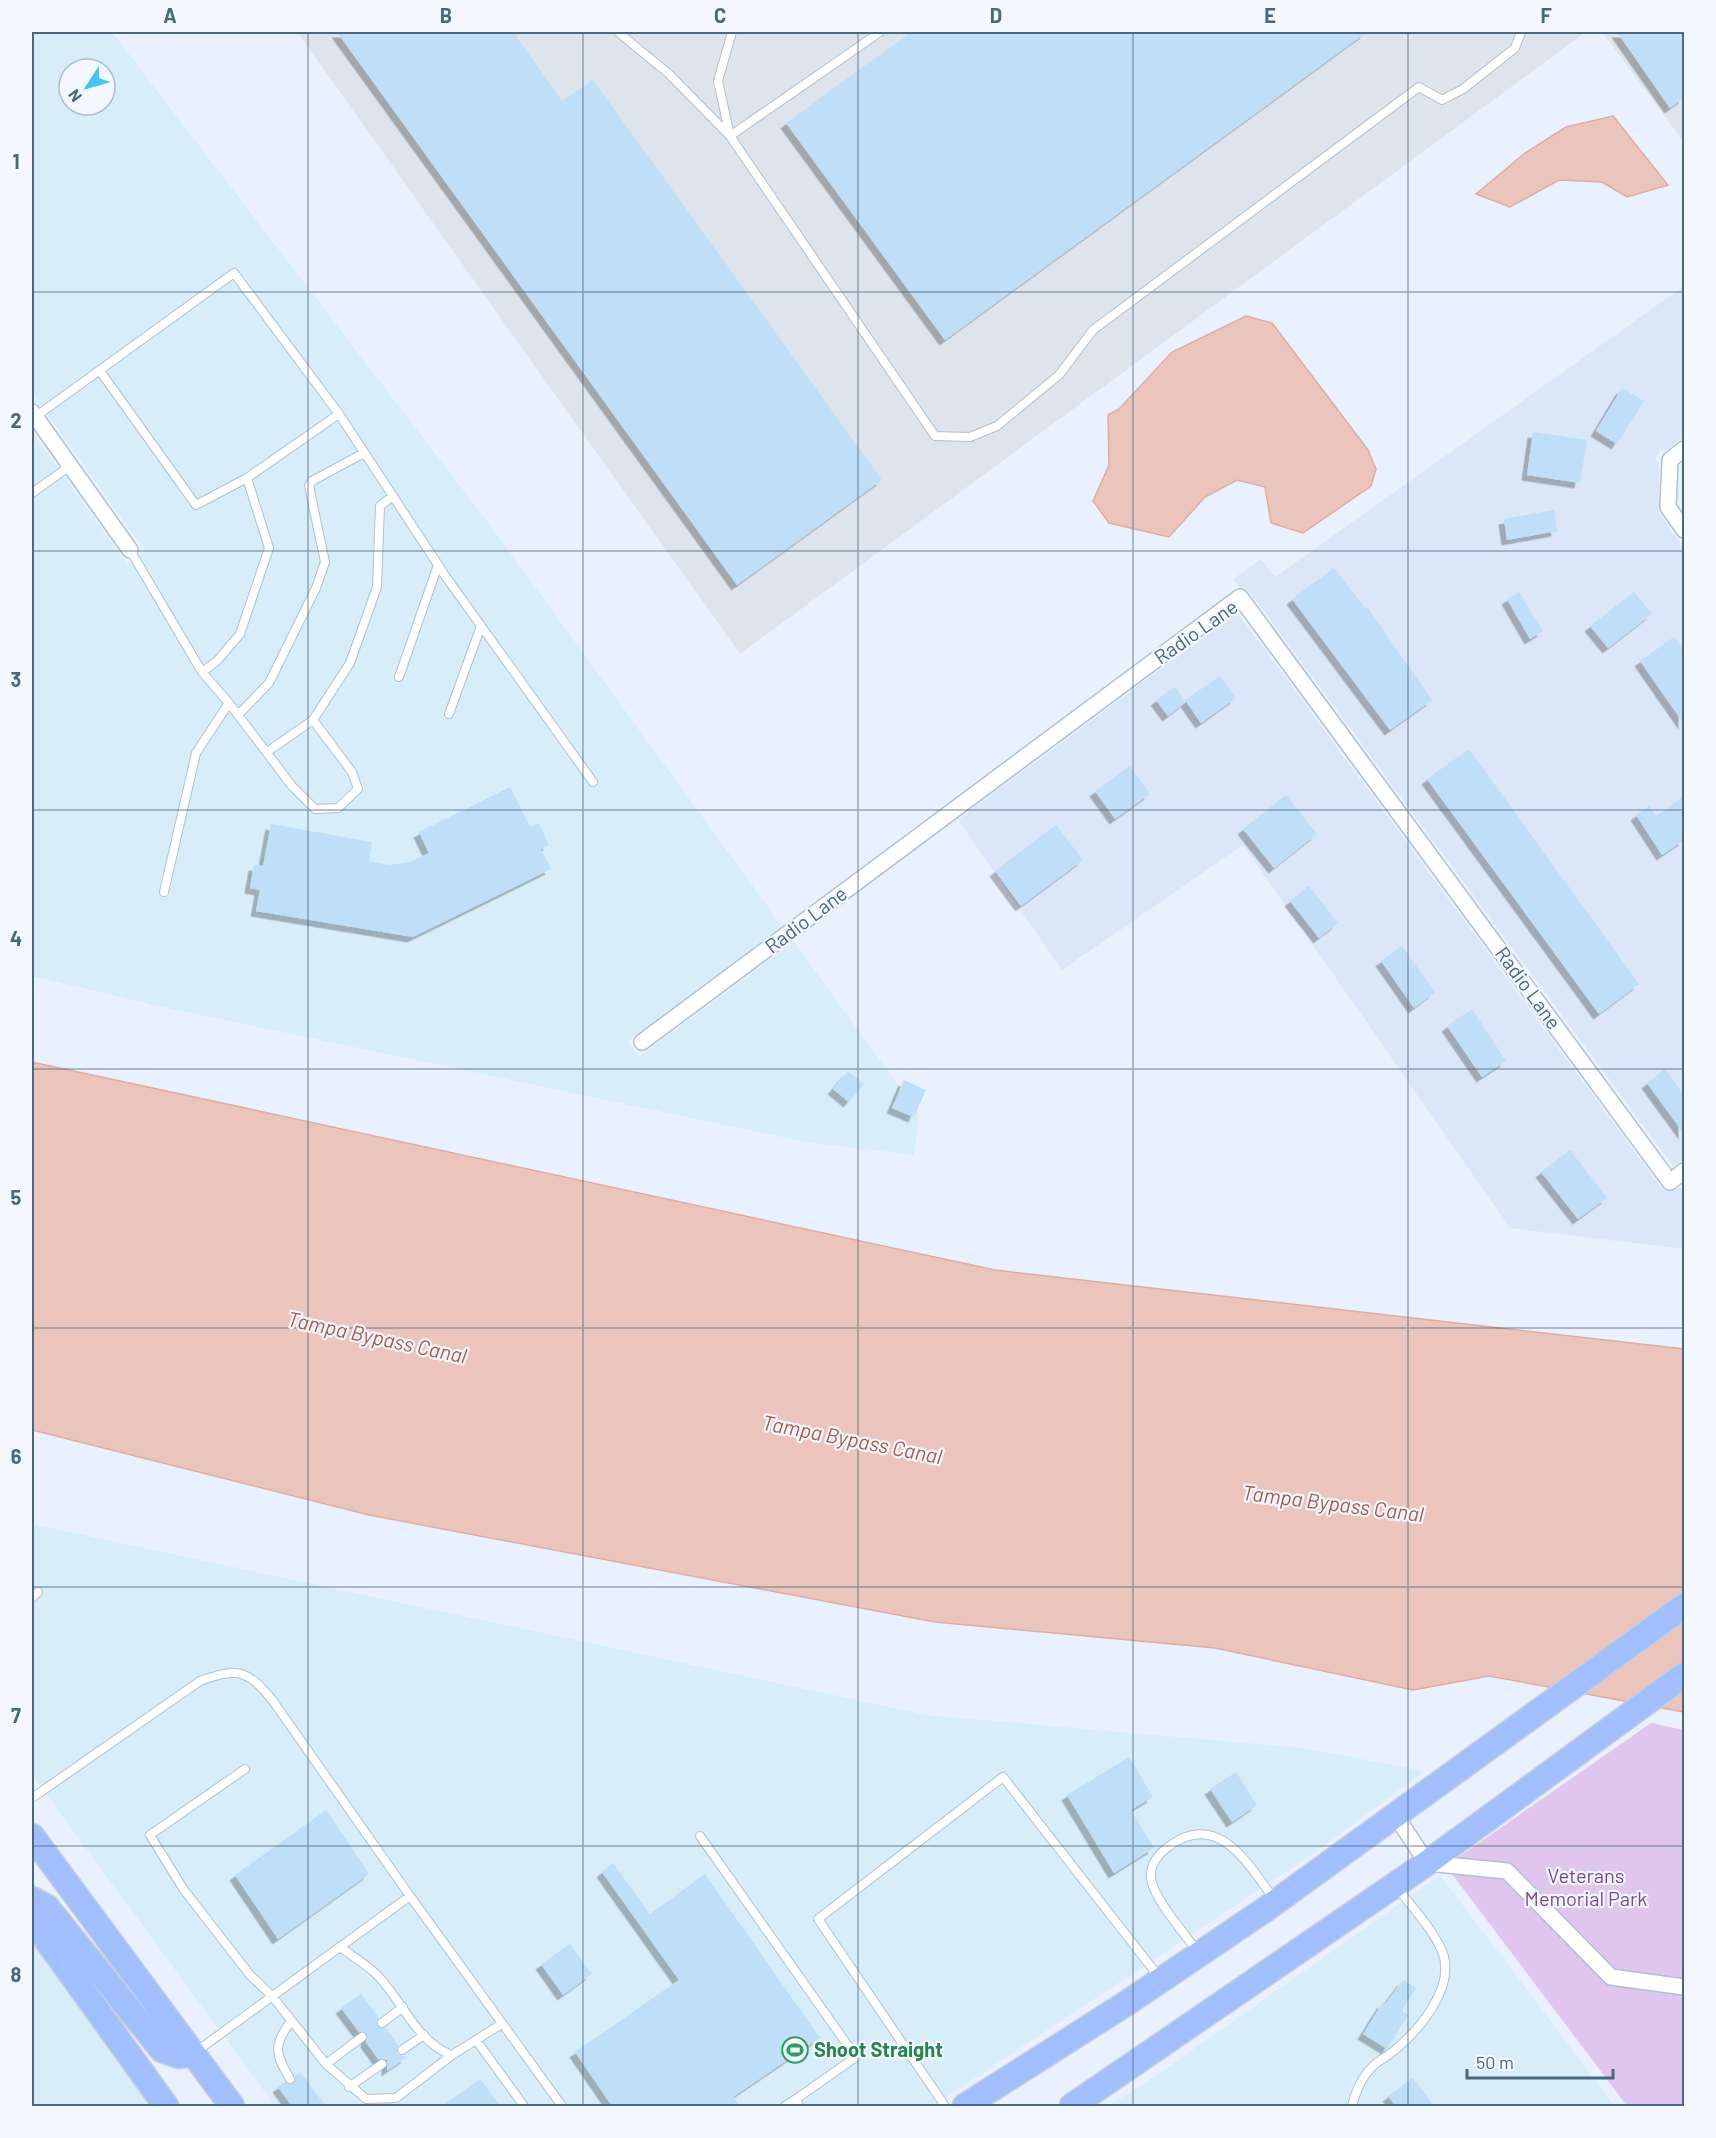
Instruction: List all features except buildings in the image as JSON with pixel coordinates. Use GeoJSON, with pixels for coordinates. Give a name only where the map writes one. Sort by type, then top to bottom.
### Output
{"type":"FeatureCollection","features":[{"type":"Feature","properties":{"kind":"main road"},"geometry":{"type":"LineString","coordinates":[[965,2106],[1161,1980],[1276,1902],[1684,1606]]}},
{"type":"Feature","properties":{"kind":"main road"},"geometry":{"type":"LineString","coordinates":[[1072,2106],[1427,1863],[1684,1676]]}},
{"type":"Feature","properties":{"kind":"main road"},"geometry":{"type":"LineString","coordinates":[[32,1836],[232,2106]]}},
{"type":"Feature","properties":{"kind":"main road"},"geometry":{"type":"LineString","coordinates":[[32,1899],[47,1907],[162,2050],[179,2056],[193,2054]]}},
{"type":"Feature","properties":{"kind":"main road"},"geometry":{"type":"LineString","coordinates":[[32,1920],[166,2106]]}},
{"type":"Feature","properties":{"kind":"street"},"geometry":{"type":"LineString","coordinates":[[33,415],[130,550]]}},
{"type":"Feature","properties":{"kind":"street"},"geometry":{"type":"LineString","coordinates":[[1684,449],[1670,460],[1668,507],[1684,530]]}},
{"type":"Feature","properties":{"kind":"street","name":"Radio Lane"},"geometry":{"type":"LineString","coordinates":[[642,1042],[1240,597],[1670,1182],[1684,1171]]}},
{"type":"Feature","properties":{"kind":"street"},"geometry":{"type":"LineString","coordinates":[[1396,1816],[1427,1863],[1507,1871],[1611,1977],[1684,1987]]}},
{"type":"Feature","properties":{"kind":"lane"},"geometry":{"type":"LineString","coordinates":[[618,32],[669,74],[730,136],[935,436],[970,437],[997,426],[1059,375],[1093,330],[1419,87],[1442,100],[1463,89],[1515,48],[1521,32]]}},
{"type":"Feature","properties":{"kind":"lane"},"geometry":{"type":"LineString","coordinates":[[730,136],[718,81],[732,32]]}},
{"type":"Feature","properties":{"kind":"lane"},"geometry":{"type":"LineString","coordinates":[[730,136],[880,32]]}},
{"type":"Feature","properties":{"kind":"lane"},"geometry":{"type":"LineString","coordinates":[[33,415],[99,371],[234,273],[339,414],[438,565],[593,782]]}},
{"type":"Feature","properties":{"kind":"lane"},"geometry":{"type":"LineString","coordinates":[[99,371],[196,505],[247,478],[339,414]]}},
{"type":"Feature","properties":{"kind":"lane"},"geometry":{"type":"LineString","coordinates":[[238,715],[269,683],[316,588],[325,561],[309,486],[312,481],[364,453]]}},
{"type":"Feature","properties":{"kind":"lane"},"geometry":{"type":"LineString","coordinates":[[32,493],[70,466]]}},
{"type":"Feature","properties":{"kind":"lane"},"geometry":{"type":"LineString","coordinates":[[202,672],[217,662],[240,634],[269,548],[247,478]]}},
{"type":"Feature","properties":{"kind":"lane"},"geometry":{"type":"LineString","coordinates":[[267,753],[313,720],[350,663],[377,587],[380,506],[393,496]]}},
{"type":"Feature","properties":{"kind":"lane"},"geometry":{"type":"LineString","coordinates":[[130,550],[202,672],[229,703],[292,786],[315,809],[338,808],[358,789],[352,772],[313,720]]}},
{"type":"Feature","properties":{"kind":"lane"},"geometry":{"type":"LineString","coordinates":[[399,677],[438,565]]}},
{"type":"Feature","properties":{"kind":"lane"},"geometry":{"type":"LineString","coordinates":[[449,714],[481,626]]}},
{"type":"Feature","properties":{"kind":"lane"},"geometry":{"type":"LineString","coordinates":[[164,892],[196,753],[229,703]]}},
{"type":"Feature","properties":{"kind":"lane"},"geometry":{"type":"LineString","coordinates":[[32,1798],[200,1681],[223,1673],[242,1672],[258,1682],[273,1701],[500,2025],[562,2106]]}},
{"type":"Feature","properties":{"kind":"lane"},"geometry":{"type":"LineString","coordinates":[[245,1769],[150,1835],[184,1890],[249,1975],[272,1996],[326,2064],[366,2103],[396,2098],[452,2055],[500,2025]]}},
{"type":"Feature","properties":{"kind":"lane"},"geometry":{"type":"LineString","coordinates":[[945,2106],[818,1919],[1003,1777],[1161,1980]]}},
{"type":"Feature","properties":{"kind":"lane"},"geometry":{"type":"LineString","coordinates":[[700,1836],[856,2057],[797,2103],[785,2106]]}},
{"type":"Feature","properties":{"kind":"lane"},"geometry":{"type":"LineString","coordinates":[[1199,1954],[1158,1896],[1151,1878],[1153,1862],[1169,1847],[1189,1836],[1219,1838],[1243,1854],[1276,1902]]}},
{"type":"Feature","properties":{"kind":"lane"},"geometry":{"type":"LineString","coordinates":[[1352,2106],[1357,2087],[1373,2066],[1416,2029],[1435,2003],[1445,1978],[1442,1952],[1395,1885]]}},
{"type":"Feature","properties":{"kind":"lane"},"geometry":{"type":"LineString","coordinates":[[193,2054],[410,1896]]}},
{"type":"Feature","properties":{"kind":"lane"},"geometry":{"type":"LineString","coordinates":[[340,1947],[376,1974],[424,2035],[444,2052],[452,2055]]}},
{"type":"Feature","properties":{"kind":"lane"},"geometry":{"type":"LineString","coordinates":[[382,2022],[403,2007]]}},
{"type":"Feature","properties":{"kind":"lane"},"geometry":{"type":"LineString","coordinates":[[290,2079],[281,2064],[277,2047],[280,2035],[291,2021]]}},
{"type":"Feature","properties":{"kind":"lane"},"geometry":{"type":"LineString","coordinates":[[402,2050],[424,2035]]}},
{"type":"Feature","properties":{"kind":"lane"},"geometry":{"type":"LineString","coordinates":[[326,2064],[362,2037]]}},
{"type":"Feature","properties":{"kind":"lane"},"geometry":{"type":"LineString","coordinates":[[476,2040],[524,2106]]}},
{"type":"Feature","properties":{"kind":"lane"},"geometry":{"type":"LineString","coordinates":[[350,2087],[382,2064]]}},
{"type":"Feature","properties":{"kind":"shaded area"},"geometry":{"type":"Polygon","coordinates":[[[32,32],[112,32],[490,525],[782,926],[628,1041],[639,1057],[794,942],[919,1114],[914,1155],[811,1143],[158,1006],[32,976],[32,432],[127,564],[145,551],[32,393],[32,32]]]}},
{"type":"Feature","properties":{"kind":"shaded area"},"geometry":{"type":"Polygon","coordinates":[[[297,32],[1586,32],[740,654],[297,32]]]}},
{"type":"Feature","properties":{"kind":"shaded area"},"geometry":{"type":"Polygon","coordinates":[[[1602,32],[1684,32],[1684,142],[1602,32]]]}},
{"type":"Feature","properties":{"kind":"shaded area"},"geometry":{"type":"Polygon","coordinates":[[[1684,286],[1684,437],[1667,450],[1660,450],[1655,459],[1659,464],[1659,513],[1684,549],[1684,1159],[1674,1167],[1249,591],[1241,590],[1233,579],[1261,559],[1275,577],[1684,286]]]}},
{"type":"Feature","properties":{"kind":"shaded area"},"geometry":{"type":"Polygon","coordinates":[[[1237,612],[1661,1188],[1676,1190],[1680,1187],[1684,1193],[1684,1249],[1510,1228],[1243,845],[1062,970],[958,820],[1237,612]]]}},
{"type":"Feature","properties":{"kind":"shaded area"},"geometry":{"type":"Polygon","coordinates":[[[32,1524],[927,1715],[1304,1748],[1425,1771],[1313,1854],[933,2106],[275,2106],[32,1775],[32,1524]]]}},
{"type":"Feature","properties":{"kind":"shaded area"},"geometry":{"type":"Polygon","coordinates":[[[1440,1875],[1615,2106],[1107,2106],[1147,2082],[1440,1875]]]}},
{"type":"Feature","properties":{"kind":"shaded area"},"geometry":{"type":"Polygon","coordinates":[[[32,1939],[53,1970],[152,2106],[32,2106],[32,1939]]]}},
{"type":"Feature","properties":{"kind":"green space","name":"Veterans Memorial Park"},"geometry":{"type":"Polygon","coordinates":[[[1651,1723],[1684,1730],[1684,2106],[1627,2106],[1446,1866],[1651,1723]]]}},
{"type":"Feature","properties":{"kind":"water"},"geometry":{"type":"Polygon","coordinates":[[[1613,116],[1668,185],[1627,197],[1602,182],[1559,180],[1510,207],[1476,194],[1525,153],[1566,127],[1613,116]]]}},
{"type":"Feature","properties":{"kind":"water"},"geometry":{"type":"Polygon","coordinates":[[[1246,316],[1272,323],[1368,450],[1376,469],[1371,486],[1303,533],[1271,523],[1265,487],[1237,480],[1205,497],[1169,537],[1109,523],[1093,501],[1109,465],[1108,415],[1119,409],[1172,352],[1246,316]]]}},
{"type":"Feature","properties":{"kind":"water","name":"Tampa Bypass Canal"},"geometry":{"type":"Polygon","coordinates":[[[32,1062],[995,1270],[1684,1349],[1684,1712],[1489,1676],[1413,1690],[1215,1648],[935,1622],[369,1515],[32,1430],[32,1062]]]}},
{"type":"Feature","properties":{"kind":"place","name":"Shoot Straight"},"geometry":{"type":"Point","coordinates":[795,2050]}}]}
